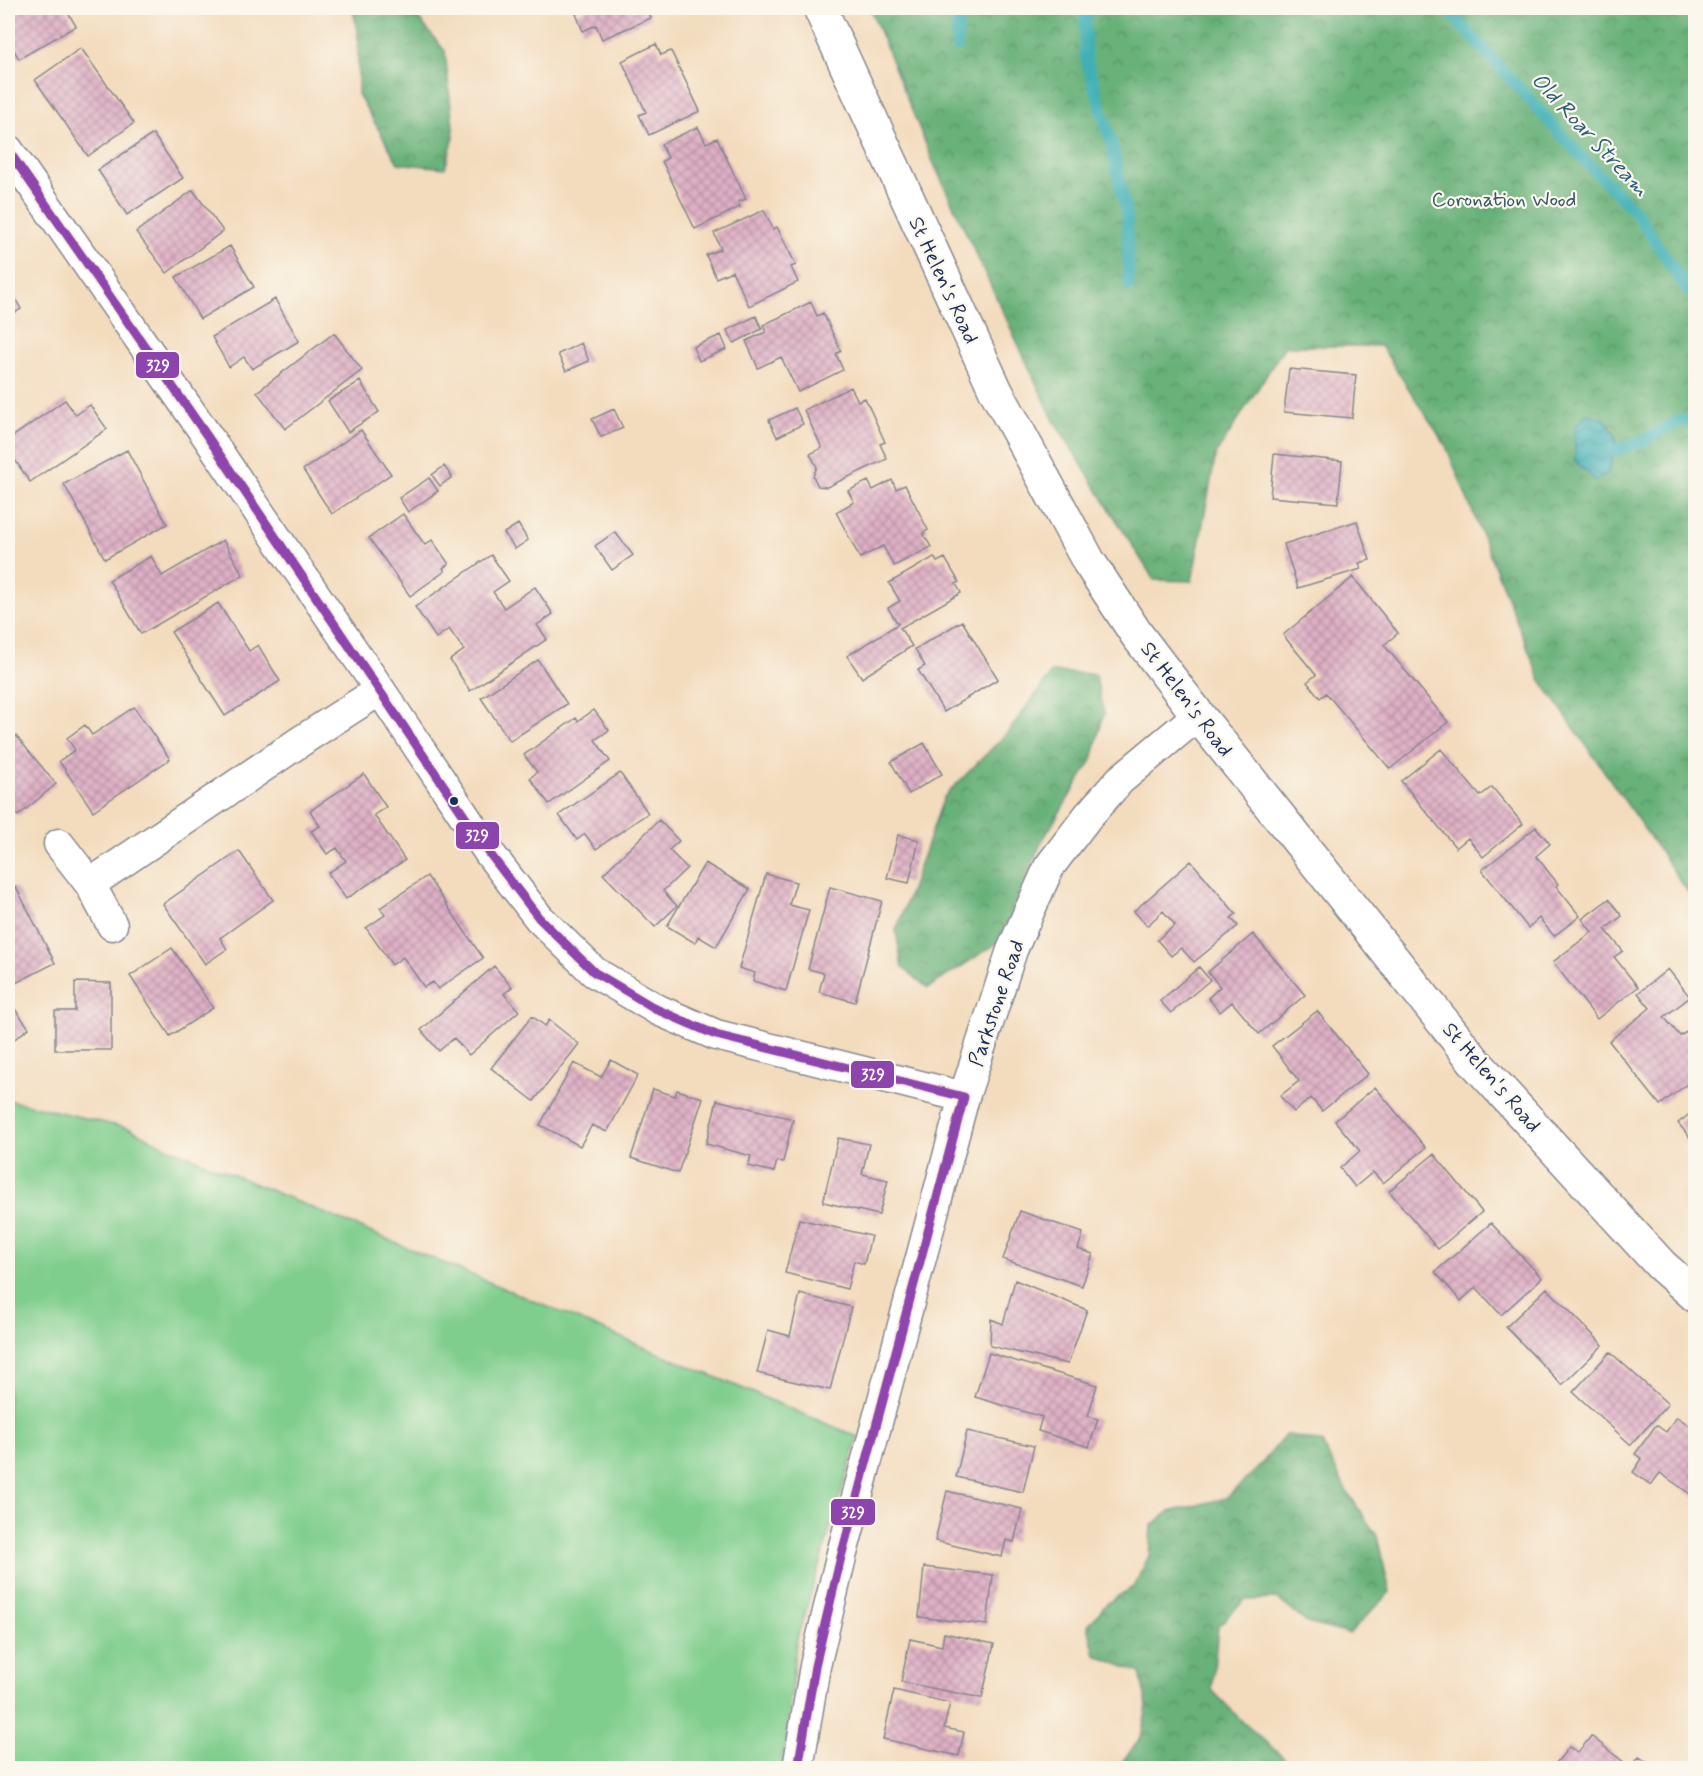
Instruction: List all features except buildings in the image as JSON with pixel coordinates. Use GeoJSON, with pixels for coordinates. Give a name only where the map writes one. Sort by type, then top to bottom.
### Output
{"type":"FeatureCollection","features":[{"type":"Feature","properties":{"kind":"main road","name":"St Helen's Road"},"geometry":{"type":"LineString","coordinates":[[820,8],[996,391],[1089,562],[1137,635],[1198,715],[1475,1062],[1661,1265],[1695,1296]]}},
{"type":"Feature","properties":{"kind":"street"},"geometry":{"type":"LineString","coordinates":[[8,153],[198,423],[497,863],[539,918],[594,972],[658,1010],[716,1035],[964,1097]]}},
{"type":"Feature","properties":{"kind":"street"},"geometry":{"type":"LineString","coordinates":[[90,884],[380,690]]}},
{"type":"Feature","properties":{"kind":"street","name":"Parkstone Road"},"geometry":{"type":"LineString","coordinates":[[798,1768],[815,1666],[841,1557],[964,1097],[1011,950],[1049,867],[1088,816],[1120,780],[1198,715]]}},
{"type":"Feature","properties":{"kind":"street"},"geometry":{"type":"LineString","coordinates":[[59,844],[90,884],[112,925]]}},
{"type":"Feature","properties":{"kind":"green space"},"geometry":{"type":"Polygon","coordinates":[[[352,8],[410,8],[445,51],[454,137],[445,168],[398,163],[358,94],[358,30],[352,8]]]}},
{"type":"Feature","properties":{"kind":"green space","name":"Coronation Wood"},"geometry":{"type":"Polygon","coordinates":[[[870,8],[1695,8],[1695,902],[1540,679],[1446,446],[1381,346],[1285,346],[1216,454],[1192,581],[1154,580],[1054,421],[933,162],[870,8]]]}},
{"type":"Feature","properties":{"kind":"green space"},"geometry":{"type":"Polygon","coordinates":[[[1052,672],[1095,674],[1104,713],[1092,760],[1042,841],[999,942],[928,988],[902,967],[896,931],[944,797],[1009,731],[1052,672]]]}},
{"type":"Feature","properties":{"kind":"green space"},"geometry":{"type":"Polygon","coordinates":[[[8,1100],[131,1129],[160,1144],[858,1437],[796,1642],[781,1768],[8,1768],[8,1100]]]}},
{"type":"Feature","properties":{"kind":"green space"},"geometry":{"type":"Polygon","coordinates":[[[1286,1434],[1322,1443],[1346,1490],[1377,1536],[1390,1592],[1349,1634],[1307,1623],[1278,1599],[1245,1600],[1218,1626],[1212,1690],[1244,1723],[1285,1759],[1285,1768],[1117,1768],[1141,1738],[1147,1706],[1140,1673],[1095,1655],[1088,1626],[1107,1603],[1133,1587],[1149,1556],[1151,1526],[1169,1512],[1226,1498],[1258,1468],[1286,1434]]]}},
{"type":"Feature","properties":{"kind":"water"},"geometry":{"type":"Polygon","coordinates":[[[1587,414],[1605,419],[1616,436],[1615,451],[1608,473],[1596,481],[1575,461],[1575,427],[1587,414]]]}},
{"type":"Feature","properties":{"kind":"waterway"},"geometry":{"type":"LineString","coordinates":[[957,47],[958,8]]}},
{"type":"Feature","properties":{"kind":"waterway"},"geometry":{"type":"LineString","coordinates":[[1090,8],[1085,19],[1085,55],[1112,145],[1127,217],[1129,286]]}},
{"type":"Feature","properties":{"kind":"waterway","name":"Old Roar Stream"},"geometry":{"type":"LineString","coordinates":[[1446,8],[1577,152],[1638,215],[1686,288],[1696,297]]}},
{"type":"Feature","properties":{"kind":"waterway"},"geometry":{"type":"LineString","coordinates":[[1615,451],[1647,439],[1679,421],[1696,422]]}},
{"type":"Feature","properties":{"kind":"transit line","name":"329"},"geometry":{"type":"LineString","coordinates":[[8,150],[205,433],[490,854],[539,918],[594,972],[658,1010],[716,1035],[964,1097],[841,1557],[815,1666],[798,1768]]}}]}
